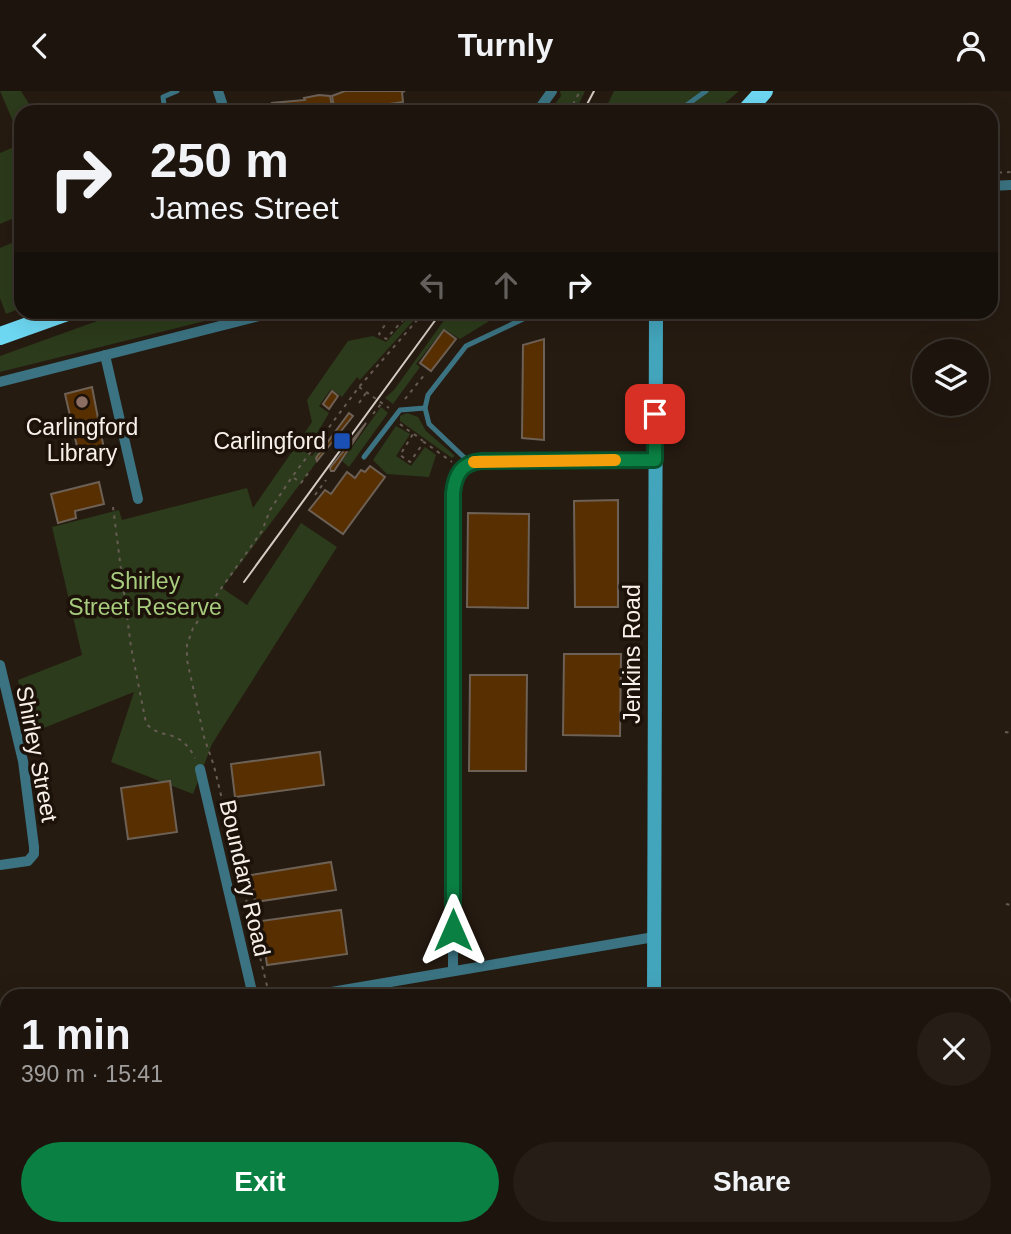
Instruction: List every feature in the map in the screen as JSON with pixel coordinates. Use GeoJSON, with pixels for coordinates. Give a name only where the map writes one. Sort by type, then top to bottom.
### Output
{"type":"FeatureCollection","features":[{"type":"Feature","properties":{"kind":"highway"},"geometry":{"type":"LineString","coordinates":[[0,336],[48,319]]}},
{"type":"Feature","properties":{"kind":"main road","name":"Jenkins Road"},"geometry":{"type":"LineString","coordinates":[[654,989],[656,319]]}},
{"type":"Feature","properties":{"kind":"street"},"geometry":{"type":"LineString","coordinates":[[0,381],[247,319]]}},
{"type":"Feature","properties":{"kind":"street"},"geometry":{"type":"LineString","coordinates":[[104,355],[138,499]]}},
{"type":"Feature","properties":{"kind":"street"},"geometry":{"type":"LineString","coordinates":[[453,971],[453,493],[465,466],[655,460]]}},
{"type":"Feature","properties":{"kind":"street","name":"Shirley Street"},"geometry":{"type":"LineString","coordinates":[[0,665],[23,761],[34,847],[34,854],[28,861],[0,865]]}},
{"type":"Feature","properties":{"kind":"street","name":"Boundary Road"},"geometry":{"type":"LineString","coordinates":[[200,769],[251,989]]}},
{"type":"Feature","properties":{"kind":"street"},"geometry":{"type":"LineString","coordinates":[[349,989],[654,937]]}},
{"type":"Feature","properties":{"kind":"lane"},"geometry":{"type":"LineString","coordinates":[[164,105],[163,97],[177,91]]}},
{"type":"Feature","properties":{"kind":"lane"},"geometry":{"type":"LineString","coordinates":[[687,105],[706,91]]}},
{"type":"Feature","properties":{"kind":"lane"},"geometry":{"type":"LineString","coordinates":[[465,466],[458,449],[431,427],[425,408],[436,382],[466,346],[517,319]]}},
{"type":"Feature","properties":{"kind":"lane"},"geometry":{"type":"LineString","coordinates":[[364,457],[400,410],[425,408]]}},
{"type":"Feature","properties":{"kind":"path"},"geometry":{"type":"LineString","coordinates":[[389,319],[379,334],[386,339],[404,319]]}},
{"type":"Feature","properties":{"kind":"path"},"geometry":{"type":"LineString","coordinates":[[267,986],[214,766],[204,737],[187,660],[189,637],[262,531],[270,510],[292,477],[359,387],[418,319]]}},
{"type":"Feature","properties":{"kind":"path"},"geometry":{"type":"LineString","coordinates":[[407,398],[425,374]]}},
{"type":"Feature","properties":{"kind":"path"},"geometry":{"type":"LineString","coordinates":[[359,387],[390,409]]}},
{"type":"Feature","properties":{"kind":"path"},"geometry":{"type":"LineString","coordinates":[[359,404],[367,392]]}},
{"type":"Feature","properties":{"kind":"path"},"geometry":{"type":"LineString","coordinates":[[373,414],[381,403]]}},
{"type":"Feature","properties":{"kind":"path"},"geometry":{"type":"LineString","coordinates":[[399,423],[424,442],[465,466]]}},
{"type":"Feature","properties":{"kind":"path"},"geometry":{"type":"LineString","coordinates":[[414,434],[400,455],[410,462],[424,442]]}},
{"type":"Feature","properties":{"kind":"path"},"geometry":{"type":"LineString","coordinates":[[315,447],[320,452]]}},
{"type":"Feature","properties":{"kind":"path"},"geometry":{"type":"LineString","coordinates":[[292,477],[301,483],[312,469]]}},
{"type":"Feature","properties":{"kind":"path"},"geometry":{"type":"LineString","coordinates":[[315,495],[326,480]]}},
{"type":"Feature","properties":{"kind":"path"},"geometry":{"type":"LineString","coordinates":[[113,507],[131,646],[146,723],[153,730],[172,733],[182,740],[200,769]]}},
{"type":"Feature","properties":{"kind":"path"},"geometry":{"type":"LineString","coordinates":[[1005,732],[1011,733]]}},
{"type":"Feature","properties":{"kind":"path"},"geometry":{"type":"LineString","coordinates":[[1006,904],[1011,905]]}},
{"type":"Feature","properties":{"kind":"green space"},"geometry":{"type":"Polygon","coordinates":[[[0,91],[21,91],[30,105],[14,105],[14,124],[0,91]]]}},
{"type":"Feature","properties":{"kind":"green space"},"geometry":{"type":"Polygon","coordinates":[[[560,91],[585,91],[578,105],[554,105],[561,96],[560,91]]]}},
{"type":"Feature","properties":{"kind":"green space"},"geometry":{"type":"Polygon","coordinates":[[[614,91],[739,91],[723,105],[607,105],[614,91]]]}},
{"type":"Feature","properties":{"kind":"green space"},"geometry":{"type":"Polygon","coordinates":[[[14,147],[14,218],[0,224],[0,153],[14,147]]]}},
{"type":"Feature","properties":{"kind":"green space"},"geometry":{"type":"Polygon","coordinates":[[[14,242],[14,311],[6,314],[0,298],[0,248],[14,242]]]}},
{"type":"Feature","properties":{"kind":"green space"},"geometry":{"type":"Polygon","coordinates":[[[103,319],[213,319],[0,372],[0,356],[103,319]]]}},
{"type":"Feature","properties":{"kind":"green space"},"geometry":{"type":"Polygon","coordinates":[[[407,319],[415,319],[360,380],[357,377],[342,397],[331,389],[319,406],[329,413],[311,444],[302,437],[312,422],[307,400],[348,341],[373,336],[386,342],[407,319]]]}},
{"type":"Feature","properties":{"kind":"green space"},"geometry":{"type":"Polygon","coordinates":[[[445,319],[492,319],[460,339],[444,329],[416,364],[420,367],[393,404],[385,398],[394,390],[445,319]]]}},
{"type":"Feature","properties":{"kind":"green space"},"geometry":{"type":"Polygon","coordinates":[[[381,407],[388,413],[349,467],[342,461],[381,407]]]}},
{"type":"Feature","properties":{"kind":"green space"},"geometry":{"type":"Polygon","coordinates":[[[407,413],[418,417],[426,431],[455,456],[452,458],[400,421],[400,416],[407,413]]]}},
{"type":"Feature","properties":{"kind":"green space"},"geometry":{"type":"Polygon","coordinates":[[[396,426],[410,434],[396,456],[411,466],[425,447],[436,455],[429,477],[387,474],[373,460],[396,426]]]}},
{"type":"Feature","properties":{"kind":"green space","name":"Shirley Street Reserve"},"geometry":{"type":"Polygon","coordinates":[[[296,446],[312,456],[316,451],[319,453],[316,458],[318,460],[222,588],[247,605],[301,523],[337,547],[212,744],[193,794],[111,762],[134,692],[31,733],[18,680],[82,655],[52,527],[119,510],[122,520],[247,488],[253,508],[296,446]]]}},
{"type":"Feature","properties":{"kind":"building"},"geometry":{"type":"Polygon","coordinates":[[[345,91],[405,91],[402,92],[403,102],[383,105],[334,105],[332,96],[345,91]]]}},
{"type":"Feature","properties":{"kind":"building"},"geometry":{"type":"Polygon","coordinates":[[[330,96],[332,105],[272,103],[305,100],[304,98],[330,96]]]}},
{"type":"Feature","properties":{"kind":"building"},"geometry":{"type":"Polygon","coordinates":[[[444,330],[456,339],[431,371],[420,363],[444,330]]]}},
{"type":"Feature","properties":{"kind":"building"},"geometry":{"type":"Polygon","coordinates":[[[544,339],[544,440],[522,438],[523,345],[544,339]]]}},
{"type":"Feature","properties":{"kind":"building"},"geometry":{"type":"Polygon","coordinates":[[[92,387],[104,449],[79,455],[65,394],[92,387]]]}},
{"type":"Feature","properties":{"kind":"building"},"geometry":{"type":"Polygon","coordinates":[[[332,391],[338,396],[329,409],[323,404],[332,391]]]}},
{"type":"Feature","properties":{"kind":"building"},"geometry":{"type":"Polygon","coordinates":[[[349,413],[353,416],[317,461],[316,458],[349,413]]]}},
{"type":"Feature","properties":{"kind":"building"},"geometry":{"type":"Polygon","coordinates":[[[366,423],[334,471],[331,471],[330,468],[366,423]]]}},
{"type":"Feature","properties":{"kind":"building"},"geometry":{"type":"Polygon","coordinates":[[[370,466],[385,477],[343,534],[309,510],[325,490],[331,494],[347,472],[355,478],[361,470],[365,472],[370,466]]]}},
{"type":"Feature","properties":{"kind":"building"},"geometry":{"type":"Polygon","coordinates":[[[99,482],[104,504],[75,511],[76,518],[58,523],[51,494],[99,482]]]}},
{"type":"Feature","properties":{"kind":"building"},"geometry":{"type":"Polygon","coordinates":[[[618,500],[618,607],[575,607],[574,501],[618,500]]]}},
{"type":"Feature","properties":{"kind":"building"},"geometry":{"type":"Polygon","coordinates":[[[468,513],[529,514],[528,608],[467,607],[468,513]]]}},
{"type":"Feature","properties":{"kind":"building"},"geometry":{"type":"Polygon","coordinates":[[[564,654],[621,654],[620,736],[563,735],[564,654]]]}},
{"type":"Feature","properties":{"kind":"building"},"geometry":{"type":"Polygon","coordinates":[[[470,675],[527,675],[526,771],[469,771],[470,675]]]}},
{"type":"Feature","properties":{"kind":"building"},"geometry":{"type":"Polygon","coordinates":[[[320,752],[324,785],[235,797],[231,764],[320,752]]]}},
{"type":"Feature","properties":{"kind":"building"},"geometry":{"type":"Polygon","coordinates":[[[170,781],[177,832],[128,839],[121,788],[170,781]]]}},
{"type":"Feature","properties":{"kind":"building"},"geometry":{"type":"Polygon","coordinates":[[[331,862],[336,890],[255,902],[251,875],[331,862]]]}},
{"type":"Feature","properties":{"kind":"building"},"geometry":{"type":"Polygon","coordinates":[[[341,910],[347,954],[267,965],[261,921],[341,910]]]}},
{"type":"Feature","properties":{"kind":"tram line"},"geometry":{"type":"LineString","coordinates":[[587,105],[594,91]]}},
{"type":"Feature","properties":{"kind":"tram line"},"geometry":{"type":"LineString","coordinates":[[244,582],[436,319]]}},
{"type":"Feature","properties":{"kind":"slow traffic"},"geometry":{"type":"LineString","coordinates":[[474,462],[615,460]]}},
{"type":"Feature","properties":{"kind":"place","name":"Carlingford Library"},"geometry":{"type":"Point","coordinates":[82,402]}},
{"type":"Feature","properties":{"kind":"place","name":"Carlingford"},"geometry":{"type":"Point","coordinates":[342,441]}},
{"type":"Feature","properties":{"kind":"route"},"geometry":{"type":"LineString","coordinates":[[453,930],[453,493],[456,477],[465,466],[481,461],[655,460],[655,414]]}}]}
